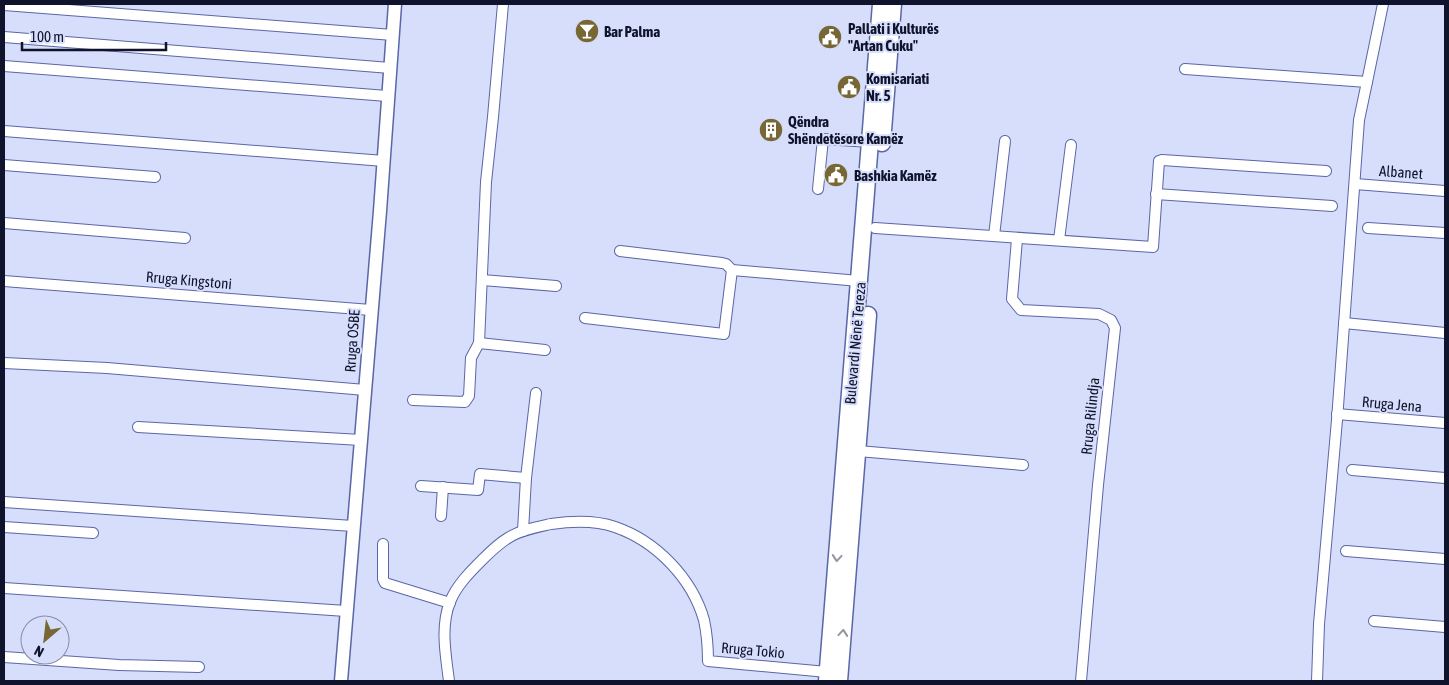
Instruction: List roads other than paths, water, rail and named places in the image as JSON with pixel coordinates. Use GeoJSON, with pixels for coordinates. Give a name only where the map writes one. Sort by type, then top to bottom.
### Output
{"type":"FeatureCollection","features":[{"type":"Feature","properties":{"kind":"main road","name":"Bulevardi Nënë Tereza"},"geometry":{"type":"LineString","coordinates":[[831,678],[858,451],[869,228],[871,142],[881,4]]}},
{"type":"Feature","properties":{"kind":"main road","name":"Bulevardi Nënë Tereza"},"geometry":{"type":"LineString","coordinates":[[831,678],[860,281],[869,228],[893,4]]}},
{"type":"Feature","properties":{"kind":"street","name":"Rruga OSBE"},"geometry":{"type":"LineString","coordinates":[[341,681],[384,161],[387,96],[395,4]]}},
{"type":"Feature","properties":{"kind":"street"},"geometry":{"type":"LineString","coordinates":[[413,400],[465,402],[469,396],[471,358],[479,343],[486,182],[502,4]]}},
{"type":"Feature","properties":{"kind":"street"},"geometry":{"type":"LineString","coordinates":[[1317,681],[1319,624],[1359,120],[1383,4]]}},
{"type":"Feature","properties":{"kind":"street"},"geometry":{"type":"LineString","coordinates":[[4,5],[393,35]]}},
{"type":"Feature","properties":{"kind":"street"},"geometry":{"type":"LineString","coordinates":[[4,37],[390,68]]}},
{"type":"Feature","properties":{"kind":"street"},"geometry":{"type":"LineString","coordinates":[[4,66],[387,96]]}},
{"type":"Feature","properties":{"kind":"street"},"geometry":{"type":"LineString","coordinates":[[1184,69],[1367,82]]}},
{"type":"Feature","properties":{"kind":"street"},"geometry":{"type":"LineString","coordinates":[[4,131],[384,161]]}},
{"type":"Feature","properties":{"kind":"street"},"geometry":{"type":"LineString","coordinates":[[818,189],[823,139],[871,142]]}},
{"type":"Feature","properties":{"kind":"street"},"geometry":{"type":"LineString","coordinates":[[994,236],[1006,141]]}},
{"type":"Feature","properties":{"kind":"street"},"geometry":{"type":"LineString","coordinates":[[1059,240],[1071,146]]}},
{"type":"Feature","properties":{"kind":"street"},"geometry":{"type":"LineString","coordinates":[[869,228],[1153,247],[1159,161],[1326,171]]}},
{"type":"Feature","properties":{"kind":"street"},"geometry":{"type":"LineString","coordinates":[[4,165],[155,177]]}},
{"type":"Feature","properties":{"kind":"street","name":"Albanet"},"geometry":{"type":"LineString","coordinates":[[1355,184],[1445,191]]}},
{"type":"Feature","properties":{"kind":"street"},"geometry":{"type":"LineString","coordinates":[[1156,194],[1332,206]]}},
{"type":"Feature","properties":{"kind":"street"},"geometry":{"type":"LineString","coordinates":[[4,223],[184,238]]}},
{"type":"Feature","properties":{"kind":"street"},"geometry":{"type":"LineString","coordinates":[[1368,228],[1445,234]]}},
{"type":"Feature","properties":{"kind":"street","name":"Rruga Rilindja"},"geometry":{"type":"LineString","coordinates":[[1018,239],[1012,299],[1021,310],[1099,314],[1111,320],[1115,328],[1098,485],[1081,681]]}},
{"type":"Feature","properties":{"kind":"street"},"geometry":{"type":"LineString","coordinates":[[620,251],[722,263],[732,270],[860,281]]}},
{"type":"Feature","properties":{"kind":"street"},"geometry":{"type":"LineString","coordinates":[[585,318],[724,334],[732,270]]}},
{"type":"Feature","properties":{"kind":"street"},"geometry":{"type":"LineString","coordinates":[[482,280],[556,286]]}},
{"type":"Feature","properties":{"kind":"street","name":"Rruga Kingstoni"},"geometry":{"type":"LineString","coordinates":[[4,281],[371,310]]}},
{"type":"Feature","properties":{"kind":"street"},"geometry":{"type":"LineString","coordinates":[[1344,323],[1445,333]]}},
{"type":"Feature","properties":{"kind":"street"},"geometry":{"type":"LineString","coordinates":[[479,343],[545,350]]}},
{"type":"Feature","properties":{"kind":"street"},"geometry":{"type":"LineString","coordinates":[[4,363],[106,368],[365,390]]}},
{"type":"Feature","properties":{"kind":"street"},"geometry":{"type":"LineString","coordinates":[[523,531],[526,478],[536,393]]}},
{"type":"Feature","properties":{"kind":"street","name":"Rruga Jena"},"geometry":{"type":"LineString","coordinates":[[1337,414],[1445,424]]}},
{"type":"Feature","properties":{"kind":"street"},"geometry":{"type":"LineString","coordinates":[[138,427],[361,440]]}},
{"type":"Feature","properties":{"kind":"street"},"geometry":{"type":"LineString","coordinates":[[858,451],[1023,465]]}},
{"type":"Feature","properties":{"kind":"street"},"geometry":{"type":"LineString","coordinates":[[1352,470],[1445,478]]}},
{"type":"Feature","properties":{"kind":"street"},"geometry":{"type":"LineString","coordinates":[[422,486],[478,490],[480,474],[526,478]]}},
{"type":"Feature","properties":{"kind":"street"},"geometry":{"type":"LineString","coordinates":[[441,516],[443,487]]}},
{"type":"Feature","properties":{"kind":"street"},"geometry":{"type":"LineString","coordinates":[[4,502],[353,526]]}},
{"type":"Feature","properties":{"kind":"street","name":"Rruga Tokio"},"geometry":{"type":"LineString","coordinates":[[449,681],[444,634],[450,603],[470,572],[509,537],[542,526],[577,522],[614,527],[631,534],[661,554],[673,566],[696,600],[708,640],[708,662],[831,678]]}},
{"type":"Feature","properties":{"kind":"street"},"geometry":{"type":"LineString","coordinates":[[4,527],[93,533]]}},
{"type":"Feature","properties":{"kind":"street"},"geometry":{"type":"LineString","coordinates":[[383,544],[383,579],[385,583],[450,603]]}},
{"type":"Feature","properties":{"kind":"street"},"geometry":{"type":"LineString","coordinates":[[1346,551],[1445,559]]}},
{"type":"Feature","properties":{"kind":"street"},"geometry":{"type":"LineString","coordinates":[[4,588],[346,611]]}},
{"type":"Feature","properties":{"kind":"street"},"geometry":{"type":"LineString","coordinates":[[1374,621],[1445,627]]}},
{"type":"Feature","properties":{"kind":"street"},"geometry":{"type":"LineString","coordinates":[[4,657],[119,665],[199,667]]}},
{"type":"Feature","properties":{"kind":"place","name":"Bar Palma"},"geometry":{"type":"Point","coordinates":[587,31]}},
{"type":"Feature","properties":{"kind":"place","name":"Pallati i Kulturës \"Artan Cuku\""},"geometry":{"type":"Point","coordinates":[830,37]}},
{"type":"Feature","properties":{"kind":"place","name":"Komisariati Nr. 5"},"geometry":{"type":"Point","coordinates":[849,87]}},
{"type":"Feature","properties":{"kind":"place","name":"Qëndra Shëndetësore Kamëz"},"geometry":{"type":"Point","coordinates":[771,130]}},
{"type":"Feature","properties":{"kind":"place","name":"Bashkia Kamëz"},"geometry":{"type":"Point","coordinates":[836,175]}}]}
